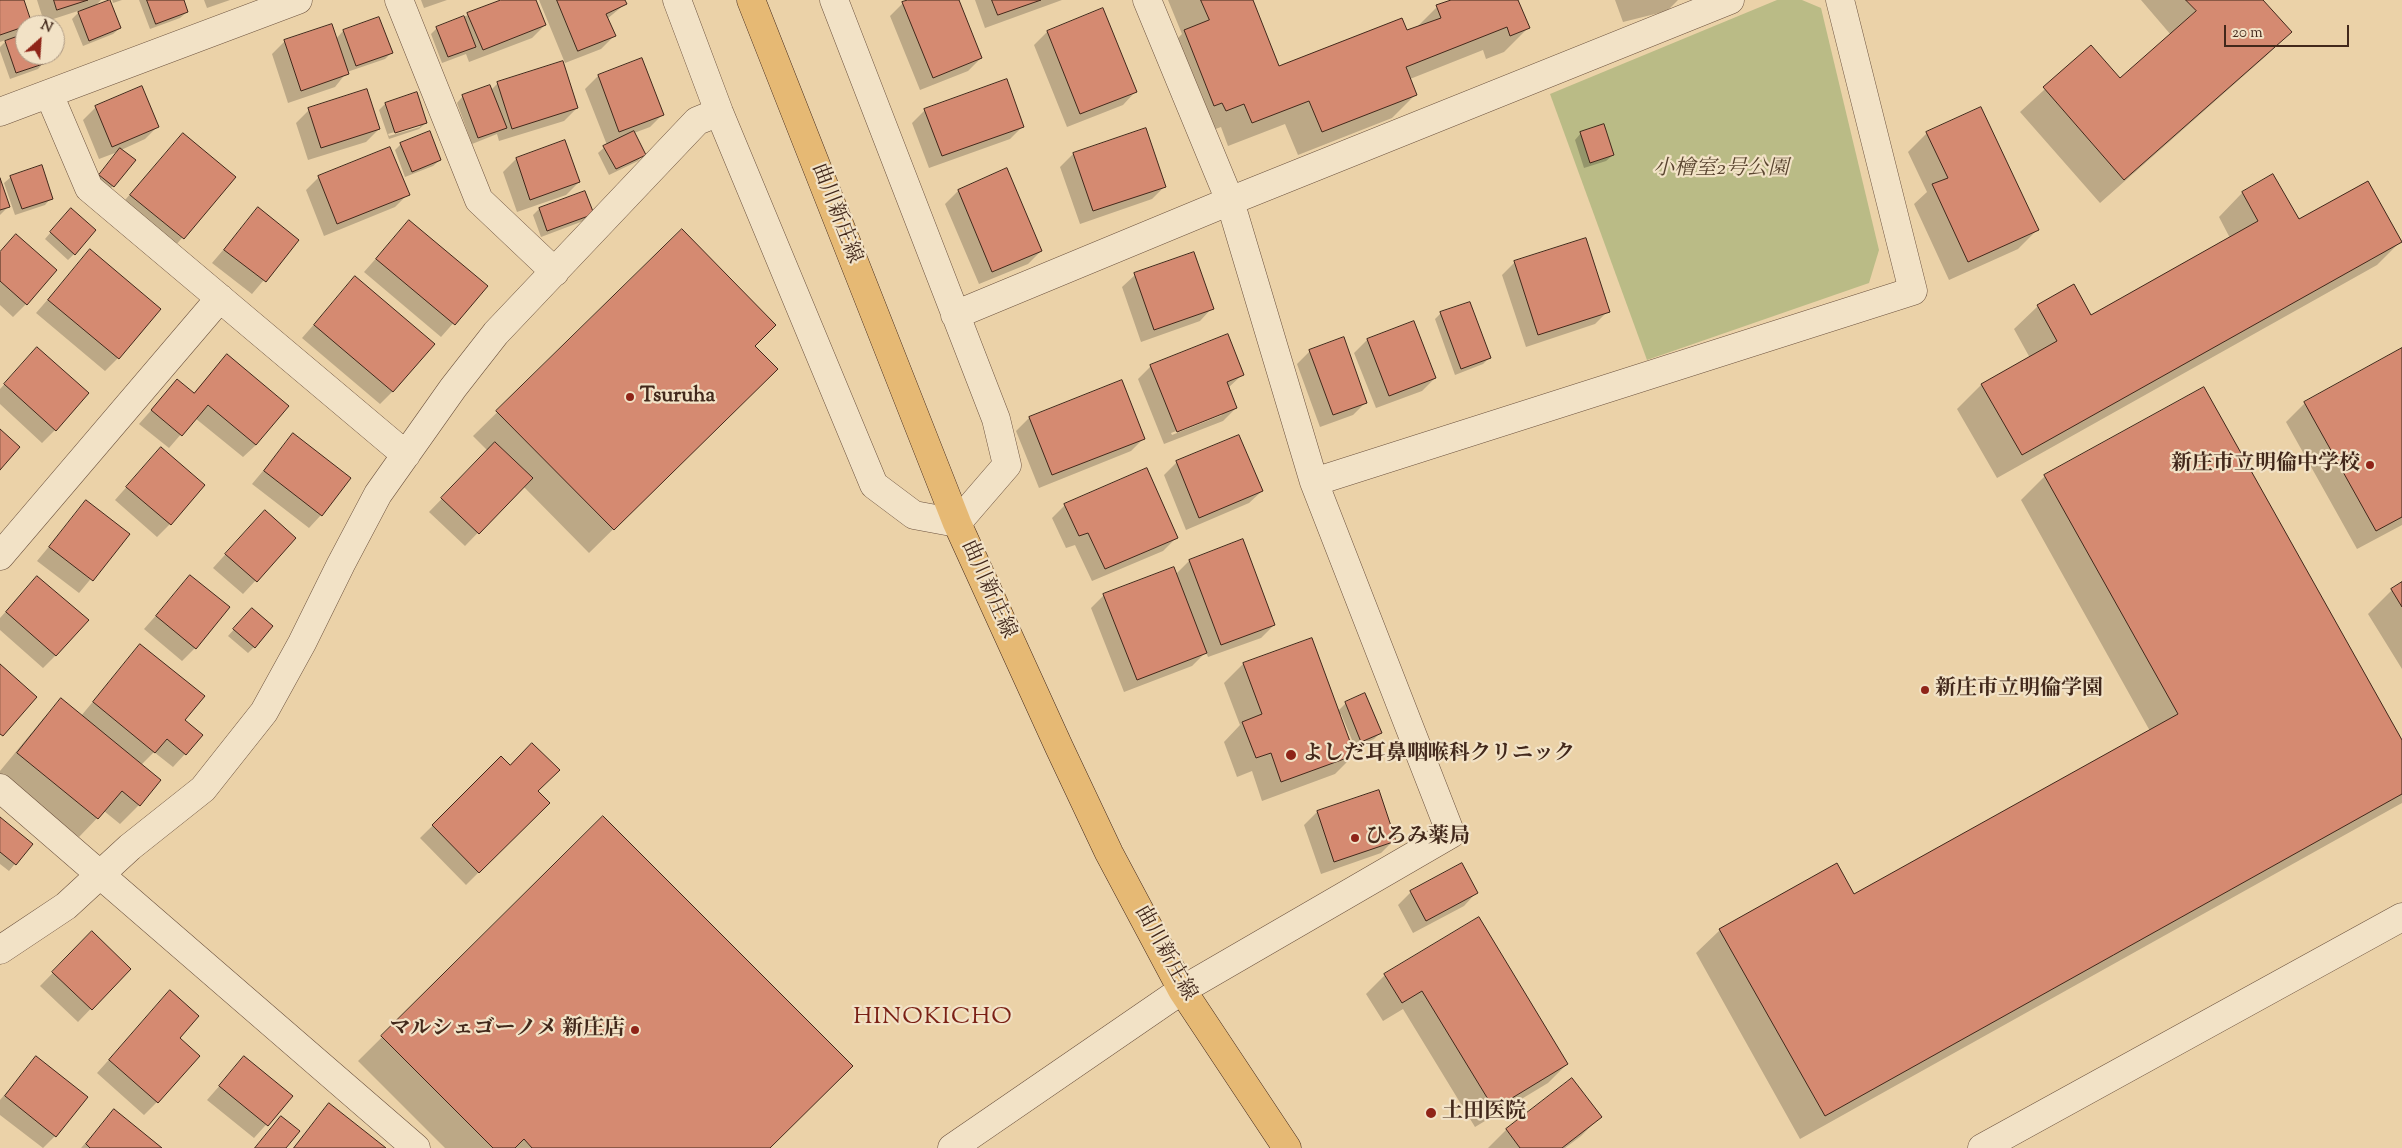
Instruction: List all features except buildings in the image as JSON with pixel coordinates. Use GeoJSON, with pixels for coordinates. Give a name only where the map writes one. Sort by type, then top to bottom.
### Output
{"type":"FeatureCollection","features":[{"type":"Feature","properties":{"kind":"main road","name":"曲川新庄線"},"geometry":{"type":"LineString","coordinates":[[751,0],[957,523],[1109,853],[1182,990],[1286,1148]]}},
{"type":"Feature","properties":{"kind":"street"},"geometry":{"type":"LineString","coordinates":[[0,112],[298,0]]}},
{"type":"Feature","properties":{"kind":"street"},"geometry":{"type":"LineString","coordinates":[[399,0],[479,200],[555,272]]}},
{"type":"Feature","properties":{"kind":"street"},"geometry":{"type":"LineString","coordinates":[[677,0],[719,112],[874,484],[914,515],[957,523],[1007,465],[996,419],[834,0]]}},
{"type":"Feature","properties":{"kind":"street"},"geometry":{"type":"LineString","coordinates":[[952,1148],[1182,990],[1451,834],[1314,482],[1230,201],[1148,0]]}},
{"type":"Feature","properties":{"kind":"street"},"geometry":{"type":"LineString","coordinates":[[955,315],[1230,201],[1730,0]]}},
{"type":"Feature","properties":{"kind":"street"},"geometry":{"type":"LineString","coordinates":[[1314,482],[1913,291],[1840,0]]}},
{"type":"Feature","properties":{"kind":"street"},"geometry":{"type":"LineString","coordinates":[[49,94],[90,188],[406,455]]}},
{"type":"Feature","properties":{"kind":"street"},"geometry":{"type":"LineString","coordinates":[[0,950],[66,906],[130,847],[203,789],[264,712],[302,643],[378,494],[453,388],[496,333],[697,121],[719,112]]}},
{"type":"Feature","properties":{"kind":"street"},"geometry":{"type":"LineString","coordinates":[[0,556],[220,298]]}},
{"type":"Feature","properties":{"kind":"street"},"geometry":{"type":"LineString","coordinates":[[0,788],[416,1148]]}},
{"type":"Feature","properties":{"kind":"street"},"geometry":{"type":"LineString","coordinates":[[1982,1148],[2402,917]]}},
{"type":"Feature","properties":{"kind":"green space","name":"小檜室2号公園"},"geometry":{"type":"Polygon","coordinates":[[[1777,0],[1802,0],[1821,8],[1879,250],[1869,283],[1647,360],[1550,94],[1777,0]]]}},
{"type":"Feature","properties":{"kind":"place","name":"Tsuruha"},"geometry":{"type":"Point","coordinates":[630,397]}},
{"type":"Feature","properties":{"kind":"place","name":"新庄市立明倫中学校"},"geometry":{"type":"Point","coordinates":[2370,465]}},
{"type":"Feature","properties":{"kind":"place","name":"新庄市立明倫学園"},"geometry":{"type":"Point","coordinates":[1925,690]}},
{"type":"Feature","properties":{"kind":"place","name":"よしだ耳鼻咽喉科クリニック"},"geometry":{"type":"Point","coordinates":[1291,755]}},
{"type":"Feature","properties":{"kind":"place","name":"ひろみ薬局"},"geometry":{"type":"Point","coordinates":[1355,838]}},
{"type":"Feature","properties":{"kind":"place","name":"マルシェゴーノメ 新庄店"},"geometry":{"type":"Point","coordinates":[635,1030]}},
{"type":"Feature","properties":{"kind":"place","name":"土田医院"},"geometry":{"type":"Point","coordinates":[1431,1113]}},
{"type":"Feature","properties":{"kind":"district","name":"HINOKICHO"},"geometry":{"type":"Point","coordinates":[933,1019]}}]}
